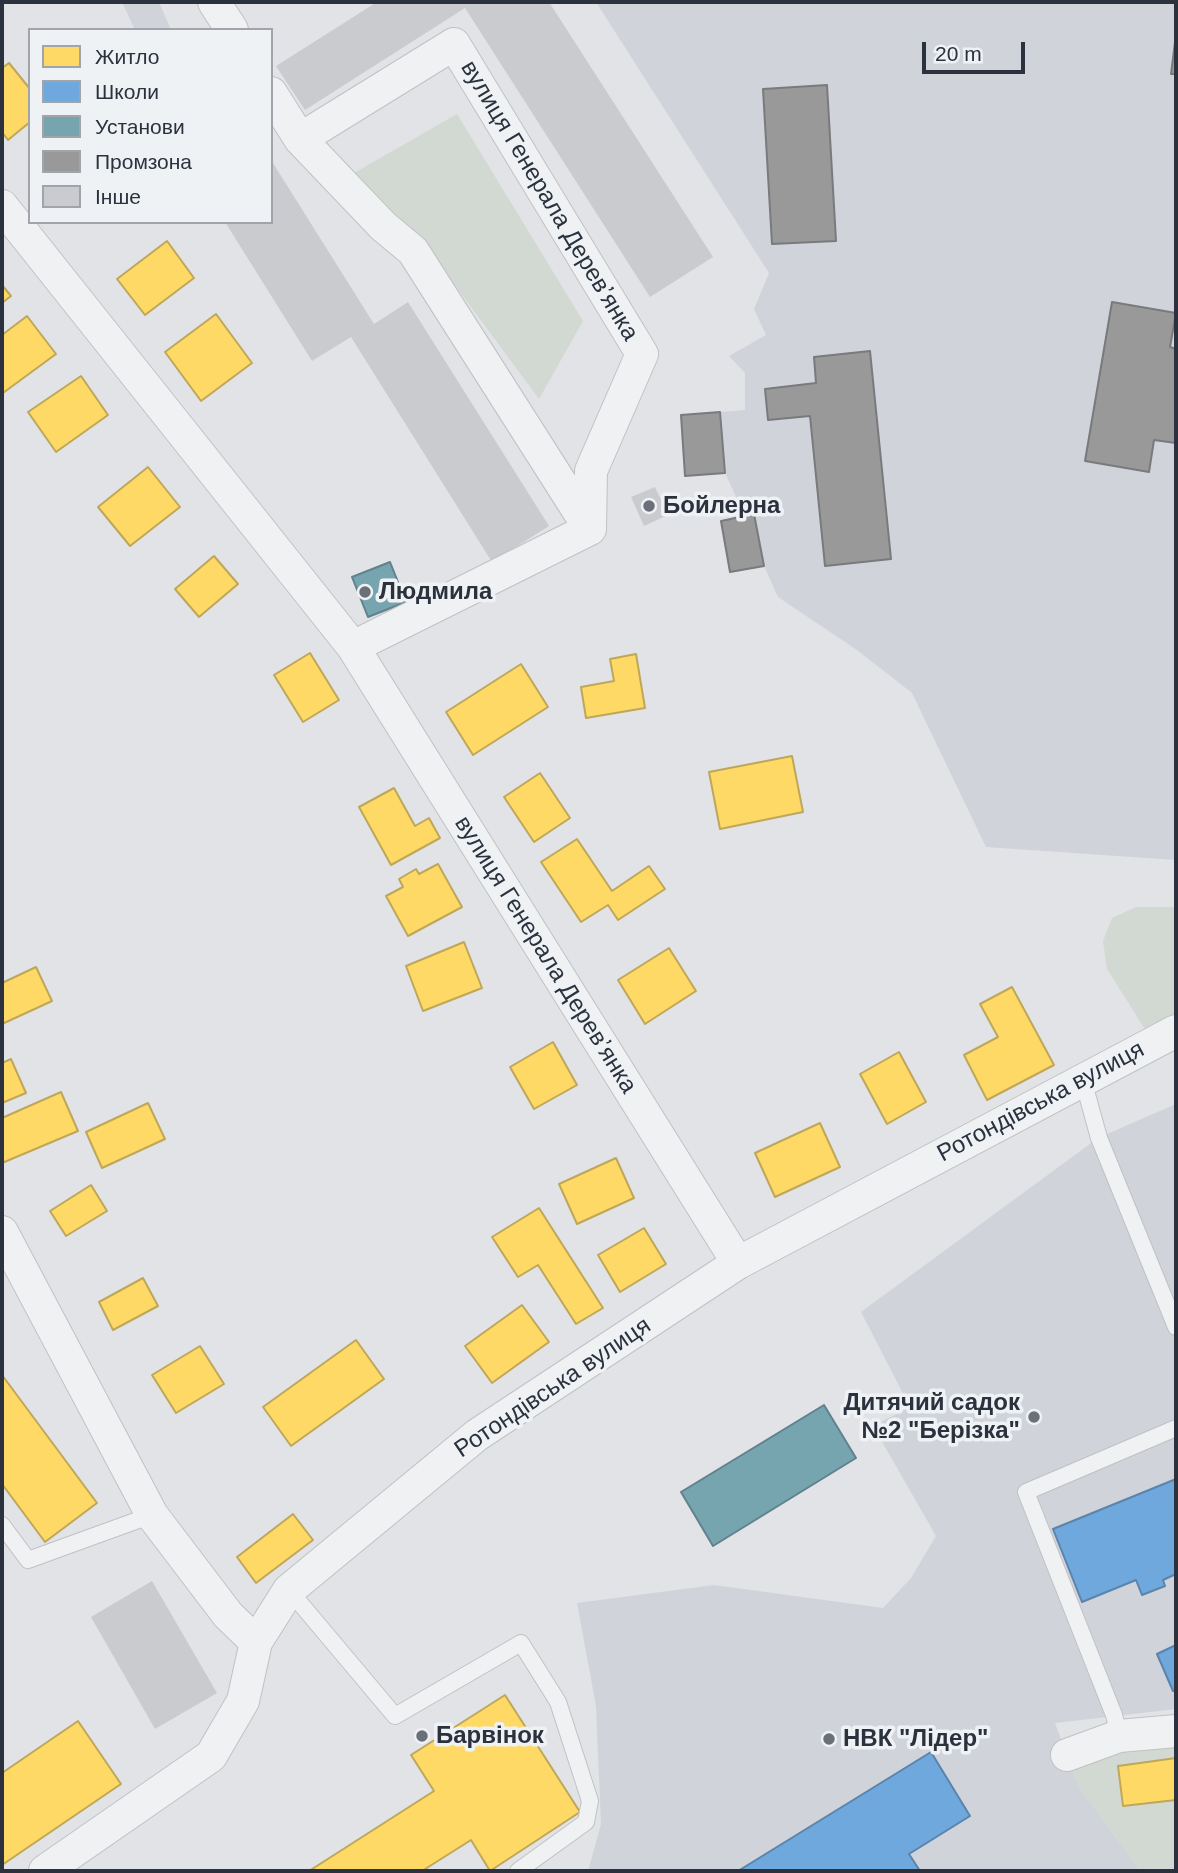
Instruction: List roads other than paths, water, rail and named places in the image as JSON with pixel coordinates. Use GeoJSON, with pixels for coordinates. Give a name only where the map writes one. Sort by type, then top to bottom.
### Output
{"type":"FeatureCollection","features":[{"type":"Feature","properties":{"kind":"street"},"geometry":{"type":"LineString","coordinates":[[214,2],[231,28]]}},
{"type":"Feature","properties":{"kind":"street","name":"вулиця Генерала Деревʼянка"},"geometry":{"type":"LineString","coordinates":[[300,139],[454,44],[642,354],[591,471],[590,528]]}},
{"type":"Feature","properties":{"kind":"street"},"geometry":{"type":"LineString","coordinates":[[273,96],[300,139],[383,226],[413,251],[590,528],[353,647]]}},
{"type":"Feature","properties":{"kind":"street","name":"вулиця Генерала Деревʼянка"},"geometry":{"type":"LineString","coordinates":[[2,206],[353,647],[738,1263]]}},
{"type":"Feature","properties":{"kind":"street","name":"Ротондівська вулиця"},"geometry":{"type":"LineString","coordinates":[[46,1871],[211,1756],[243,1702],[256,1642],[289,1590],[477,1435],[738,1263],[1176,1031]]}},
{"type":"Feature","properties":{"kind":"street"},"geometry":{"type":"LineString","coordinates":[[2,1233],[152,1515],[228,1615],[256,1642]]}},
{"type":"Feature","properties":{"kind":"street"},"geometry":{"type":"LineString","coordinates":[[1067,1755],[1119,1736],[1176,1731]]}},
{"type":"Feature","properties":{"kind":"lane"},"geometry":{"type":"LineString","coordinates":[[1083,1080],[1098,1138],[1176,1327]]}},
{"type":"Feature","properties":{"kind":"lane"},"geometry":{"type":"LineString","coordinates":[[1119,1736],[1114,1715],[1026,1492],[1176,1428]]}},
{"type":"Feature","properties":{"kind":"lane"},"geometry":{"type":"LineString","coordinates":[[2,1525],[28,1560],[152,1515]]}},
{"type":"Feature","properties":{"kind":"lane"},"geometry":{"type":"LineString","coordinates":[[289,1590],[396,1716],[521,1643],[558,1702],[590,1801],[586,1822],[518,1871]]}},
{"type":"Feature","properties":{"kind":"place","name":"Бойлерна"},"geometry":{"type":"Point","coordinates":[649,506]}},
{"type":"Feature","properties":{"kind":"place","name":"Людмила"},"geometry":{"type":"Point","coordinates":[365,592]}},
{"type":"Feature","properties":{"kind":"place","name":"Дитячий садок №2 \"Берізка\""},"geometry":{"type":"Point","coordinates":[1034,1417]}},
{"type":"Feature","properties":{"kind":"place","name":"Барвінок"},"geometry":{"type":"Point","coordinates":[422,1736]}},
{"type":"Feature","properties":{"kind":"place","name":"НВК \"Лідер\""},"geometry":{"type":"Point","coordinates":[829,1739]}}]}
